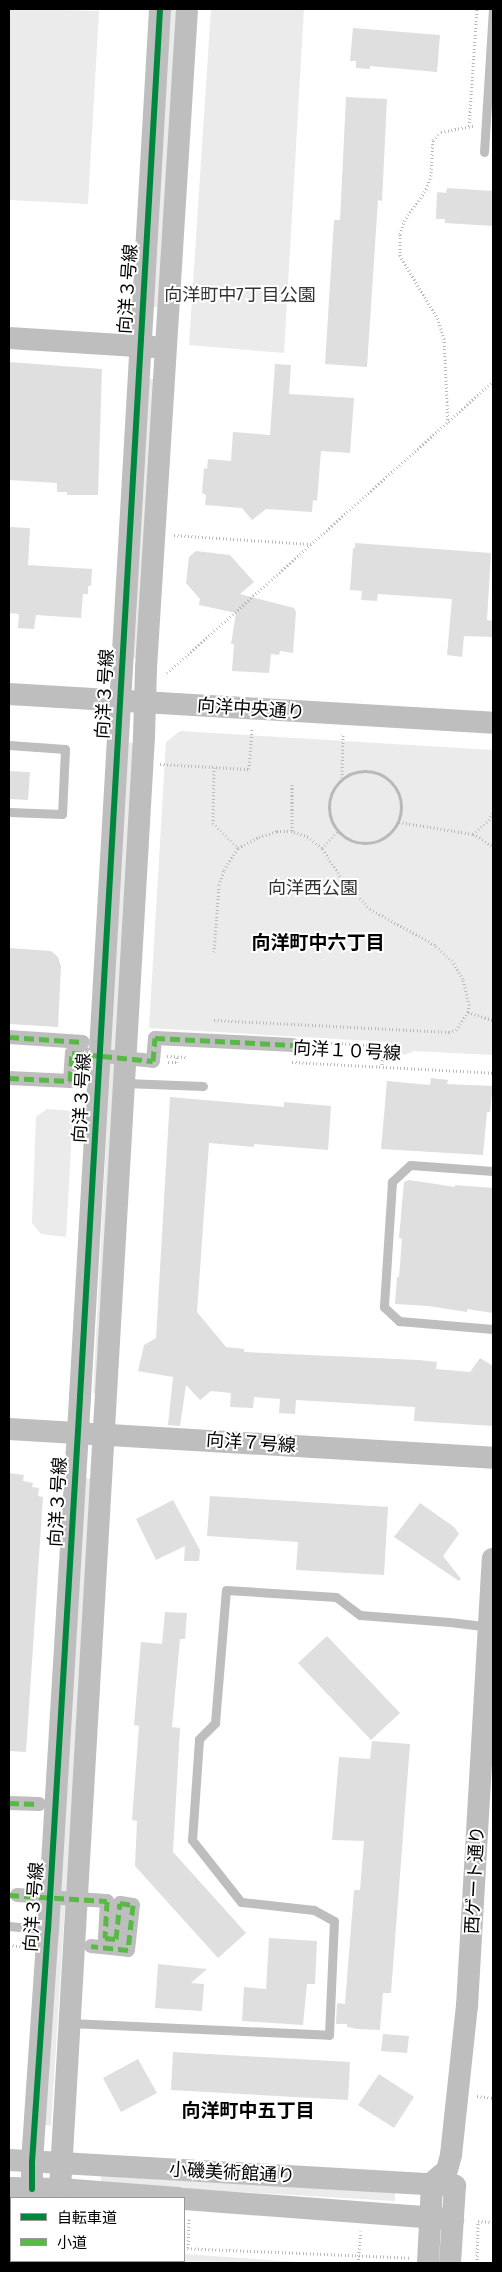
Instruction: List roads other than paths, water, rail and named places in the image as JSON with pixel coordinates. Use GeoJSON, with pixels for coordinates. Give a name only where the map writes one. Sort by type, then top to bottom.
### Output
{"type":"FeatureCollection","features":[{"type":"Feature","properties":{"kind":"street","name":"向洋３号線"},"geometry":{"type":"LineString","coordinates":[[32,2189],[32,2162],[78,1435],[139,346],[160,9]]}},
{"type":"Feature","properties":{"kind":"street"},"geometry":{"type":"LineString","coordinates":[[60,2189],[145,702],[187,9]]}},
{"type":"Feature","properties":{"kind":"street"},"geometry":{"type":"LineString","coordinates":[[9,338],[166,348]]}},
{"type":"Feature","properties":{"kind":"street","name":"向洋中央通り"},"geometry":{"type":"LineString","coordinates":[[9,694],[493,723]]}},
{"type":"Feature","properties":{"kind":"street"},"geometry":{"type":"LineString","coordinates":[[9,1037],[82,1042]]}},
{"type":"Feature","properties":{"kind":"street"},"geometry":{"type":"LineString","coordinates":[[9,1078],[70,1081],[72,1053],[153,1061],[155,1038],[299,1043]]}},
{"type":"Feature","properties":{"kind":"street","name":"向洋７号線"},"geometry":{"type":"LineString","coordinates":[[9,1429],[78,1435],[137,1436],[493,1458]]}},
{"type":"Feature","properties":{"kind":"street","name":"西ゲート通り"},"geometry":{"type":"LineString","coordinates":[[444,2180],[451,2155],[467,2006],[493,1559]]}},
{"type":"Feature","properties":{"kind":"street"},"geometry":{"type":"LineString","coordinates":[[9,1803],[39,1804]]}},
{"type":"Feature","properties":{"kind":"street"},"geometry":{"type":"LineString","coordinates":[[13,1895],[107,1902],[105,1938],[116,1939],[120,1903],[133,1905],[128,1950],[91,1946]]}},
{"type":"Feature","properties":{"kind":"street","name":"小磯美術館通り"},"geometry":{"type":"LineString","coordinates":[[9,2160],[61,2164],[444,2180]]}},
{"type":"Feature","properties":{"kind":"street"},"geometry":{"type":"LineString","coordinates":[[428,2263],[430,2218],[444,2180]]}},
{"type":"Feature","properties":{"kind":"street"},"geometry":{"type":"LineString","coordinates":[[444,2180],[453,2219],[450,2263]]}},
{"type":"Feature","properties":{"kind":"street","name":"小磯美術館通り"},"geometry":{"type":"LineString","coordinates":[[9,2188],[60,2189],[130,2197]]}},
{"type":"Feature","properties":{"kind":"street","name":"小磯美術館通り"},"geometry":{"type":"LineString","coordinates":[[185,2203],[453,2219]]}},
{"type":"Feature","properties":{"kind":"lane"},"geometry":{"type":"LineString","coordinates":[[484,152],[493,9]]}},
{"type":"Feature","properties":{"kind":"lane"},"geometry":{"type":"LineString","coordinates":[[9,745],[65,749],[62,814],[9,812]]}},
{"type":"Feature","properties":{"kind":"lane"},"geometry":{"type":"LineString","coordinates":[[124,1083],[203,1086]]}},
{"type":"Feature","properties":{"kind":"lane"},"geometry":{"type":"LineString","coordinates":[[493,1171],[410,1165],[392,1182],[384,1307],[399,1321],[493,1329]]}},
{"type":"Feature","properties":{"kind":"lane"},"geometry":{"type":"LineString","coordinates":[[69,2024],[329,2034],[334,1921],[314,1910],[241,1902],[192,1840],[199,1739],[215,1723],[226,1590],[336,1597],[360,1615],[489,1627]]}},
{"type":"Feature","properties":{"kind":"lane"},"geometry":{"type":"LineString","coordinates":[[9,1926],[48,1930]]}},
{"type":"Feature","properties":{"kind":"district","name":"向洋町中六丁目"},"geometry":{"type":"Point","coordinates":[318,943]}},
{"type":"Feature","properties":{"kind":"district","name":"向洋町中五丁目"},"geometry":{"type":"Point","coordinates":[248,2111]}},
{"type":"Feature","properties":{"kind":"park label","name":"向洋町中7丁目公園"},"geometry":{"type":"Point","coordinates":[240,295]}},
{"type":"Feature","properties":{"kind":"park label","name":"向洋西公園"},"geometry":{"type":"Point","coordinates":[313,888]}}]}
